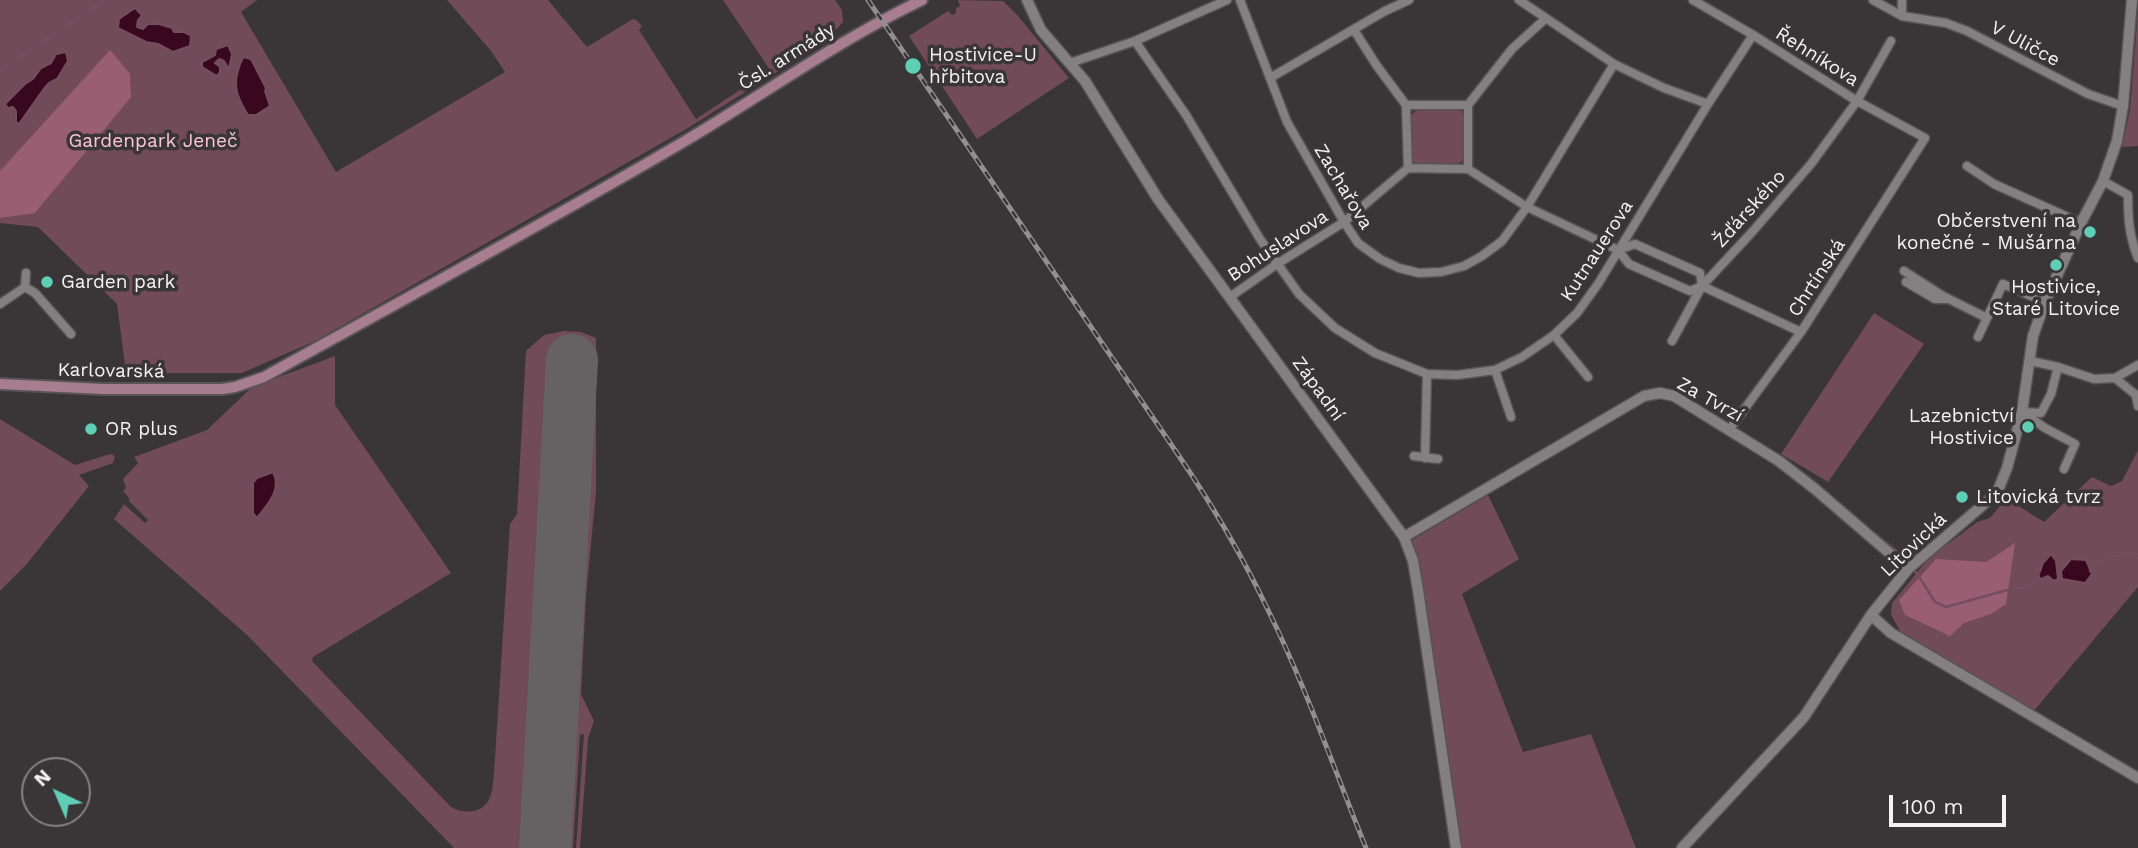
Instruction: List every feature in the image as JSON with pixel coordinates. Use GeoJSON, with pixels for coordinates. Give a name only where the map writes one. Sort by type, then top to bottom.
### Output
{"type":"FeatureCollection","features":[{"type":"Feature","properties":{"kind":"main road","name":"Čsl. armády"},"geometry":{"type":"LineString","coordinates":[[222,389],[264,377],[552,217],[708,127],[851,38],[922,0]]}},
{"type":"Feature","properties":{"kind":"main road","name":"Karlovarská"},"geometry":{"type":"LineString","coordinates":[[0,382],[103,389],[222,389]]}},
{"type":"Feature","properties":{"kind":"street","name":"Západní"},"geometry":{"type":"LineString","coordinates":[[1027,0],[1041,30],[1084,80],[1158,199],[1404,537],[1413,561],[1418,590],[1456,848]]}},
{"type":"Feature","properties":{"kind":"street"},"geometry":{"type":"LineString","coordinates":[[1070,63],[1135,41],[1227,0]]}},
{"type":"Feature","properties":{"kind":"street","name":"Zachařova"},"geometry":{"type":"LineString","coordinates":[[1240,0],[1287,122],[1344,222],[1359,243],[1380,259],[1419,273],[1441,272],[1464,265],[1502,241],[1527,207],[1614,64]]}},
{"type":"Feature","properties":{"kind":"street"},"geometry":{"type":"LineString","coordinates":[[1270,78],[1385,10],[1409,0]]}},
{"type":"Feature","properties":{"kind":"street"},"geometry":{"type":"LineString","coordinates":[[1519,0],[1614,64],[1664,88],[1708,104]]}},
{"type":"Feature","properties":{"kind":"street","name":"Řehníkova"},"geometry":{"type":"LineString","coordinates":[[1693,0],[1857,101],[1925,138]]}},
{"type":"Feature","properties":{"kind":"street","name":"V Uličce"},"geometry":{"type":"LineString","coordinates":[[1873,0],[1902,16],[1946,23],[1967,31],[2088,94],[2123,106]]}},
{"type":"Feature","properties":{"kind":"street"},"geometry":{"type":"LineString","coordinates":[[1902,0],[1902,16]]}},
{"type":"Feature","properties":{"kind":"street","name":"Litovická"},"geometry":{"type":"LineString","coordinates":[[1682,848],[1804,717],[1871,615],[1908,569],[1997,493],[2007,468],[2022,412],[2033,336],[2045,302],[2103,181],[2118,142],[2132,0]]}},
{"type":"Feature","properties":{"kind":"street"},"geometry":{"type":"LineString","coordinates":[[1468,169],[1468,105],[1512,50],[1545,19]]}},
{"type":"Feature","properties":{"kind":"street"},"geometry":{"type":"LineString","coordinates":[[1354,30],[1406,105],[1408,168],[1468,169],[1527,207],[1618,250],[1629,264],[1690,291],[1702,286],[1801,332]]}},
{"type":"Feature","properties":{"kind":"street","name":"Kutnauerova"},"geometry":{"type":"LineString","coordinates":[[1135,41],[1186,115],[1260,239],[1299,294],[1335,327],[1375,353],[1427,374],[1457,374],[1495,370],[1522,357],[1554,335],[1577,313],[1598,284],[1708,104],[1753,36]]}},
{"type":"Feature","properties":{"kind":"street","name":"Žďárského"},"geometry":{"type":"LineString","coordinates":[[1672,341],[1702,286],[1754,231],[1802,174],[1857,101],[1891,41]]}},
{"type":"Feature","properties":{"kind":"street"},"geometry":{"type":"LineString","coordinates":[[1406,105],[1468,105]]}},
{"type":"Feature","properties":{"kind":"street","name":"Chrtínská"},"geometry":{"type":"LineString","coordinates":[[1729,430],[1801,332],[1925,138]]}},
{"type":"Feature","properties":{"kind":"street"},"geometry":{"type":"LineString","coordinates":[[1966,166],[1994,184],[2081,223]]}},
{"type":"Feature","properties":{"kind":"street","name":"Bohuslavova"},"geometry":{"type":"LineString","coordinates":[[1230,297],[1344,222],[1408,168]]}},
{"type":"Feature","properties":{"kind":"street"},"geometry":{"type":"LineString","coordinates":[[2103,181],[2129,195],[2127,222],[2138,258]]}},
{"type":"Feature","properties":{"kind":"street"},"geometry":{"type":"LineString","coordinates":[[1618,250],[1635,244],[1700,273],[1702,286]]}},
{"type":"Feature","properties":{"kind":"street"},"geometry":{"type":"LineString","coordinates":[[1904,271],[1987,318]]}},
{"type":"Feature","properties":{"kind":"street"},"geometry":{"type":"LineString","coordinates":[[25,287],[26,273]]}},
{"type":"Feature","properties":{"kind":"street"},"geometry":{"type":"LineString","coordinates":[[1906,282],[1935,299],[1951,299]]}},
{"type":"Feature","properties":{"kind":"street"},"geometry":{"type":"LineString","coordinates":[[1978,338],[2003,284],[2045,302]]}},
{"type":"Feature","properties":{"kind":"street"},"geometry":{"type":"LineString","coordinates":[[0,304],[25,287]]}},
{"type":"Feature","properties":{"kind":"street"},"geometry":{"type":"LineString","coordinates":[[25,287],[35,293],[71,334]]}},
{"type":"Feature","properties":{"kind":"street"},"geometry":{"type":"LineString","coordinates":[[1554,335],[1588,377]]}},
{"type":"Feature","properties":{"kind":"street"},"geometry":{"type":"LineString","coordinates":[[2030,361],[2094,379],[2115,378],[2138,365]]}},
{"type":"Feature","properties":{"kind":"street"},"geometry":{"type":"LineString","coordinates":[[2022,412],[2041,413],[2051,394],[2058,367]]}},
{"type":"Feature","properties":{"kind":"street"},"geometry":{"type":"LineString","coordinates":[[1495,370],[1511,417]]}},
{"type":"Feature","properties":{"kind":"street"},"geometry":{"type":"LineString","coordinates":[[1425,457],[1427,374]]}},
{"type":"Feature","properties":{"kind":"street"},"geometry":{"type":"LineString","coordinates":[[2115,378],[2136,395],[2138,406]]}},
{"type":"Feature","properties":{"kind":"street","name":"Za Tvrzí"},"geometry":{"type":"LineString","coordinates":[[1404,537],[1644,396],[1660,393],[1674,396],[1788,468],[1908,569]]}},
{"type":"Feature","properties":{"kind":"street"},"geometry":{"type":"LineString","coordinates":[[2022,412],[2075,444],[2064,469]]}},
{"type":"Feature","properties":{"kind":"street"},"geometry":{"type":"LineString","coordinates":[[1414,456],[1438,459]]}},
{"type":"Feature","properties":{"kind":"street"},"geometry":{"type":"LineString","coordinates":[[1871,615],[1891,633],[2138,778]]}},
{"type":"Feature","properties":{"kind":"green space","name":"Gardenpark Jeneč"},"geometry":{"type":"Polygon","coordinates":[[[0,0],[257,0],[241,12],[336,172],[505,72],[491,51],[447,0],[548,0],[587,47],[633,19],[636,20],[642,26],[639,30],[696,119],[770,70],[723,0],[835,0],[842,10],[843,22],[830,36],[688,128],[315,341],[242,373],[126,373],[117,304],[38,227],[0,223],[0,0]]]}},
{"type":"Feature","properties":{"kind":"green space"},"geometry":{"type":"Polygon","coordinates":[[[958,0],[1003,1],[1069,78],[977,139],[909,36],[948,11],[952,15],[956,13],[956,8],[960,6],[958,0]]]}},
{"type":"Feature","properties":{"kind":"green space"},"geometry":{"type":"Polygon","coordinates":[[[2138,12],[2138,146],[2122,147],[2130,110],[2138,12]]]}},
{"type":"Feature","properties":{"kind":"green space"},"geometry":{"type":"Polygon","coordinates":[[[1417,110],[1461,111],[1464,116],[1464,157],[1461,162],[1412,163],[1410,116],[1417,110]]]}},
{"type":"Feature","properties":{"kind":"green space"},"geometry":{"type":"Polygon","coordinates":[[[1874,313],[1924,344],[1828,482],[1781,454],[1874,313]]]}},
{"type":"Feature","properties":{"kind":"green space"},"geometry":{"type":"Polygon","coordinates":[[[564,331],[581,332],[596,338],[596,492],[586,596],[581,694],[594,721],[588,739],[580,848],[576,848],[584,734],[580,735],[573,848],[454,848],[247,635],[114,519],[124,504],[145,523],[148,520],[123,491],[126,488],[123,479],[138,463],[134,457],[207,430],[252,387],[335,356],[335,405],[451,573],[313,657],[312,661],[450,806],[467,812],[478,810],[490,797],[494,774],[510,524],[517,514],[526,351],[544,335],[564,331]]]}},
{"type":"Feature","properties":{"kind":"green space"},"geometry":{"type":"Polygon","coordinates":[[[0,419],[75,465],[112,454],[115,457],[113,463],[79,475],[89,486],[26,565],[0,591],[0,419]]]}},
{"type":"Feature","properties":{"kind":"green space"},"geometry":{"type":"Polygon","coordinates":[[[2138,450],[2138,587],[2032,713],[1902,634],[1891,615],[1892,603],[1928,559],[1977,522],[1990,518],[2003,502],[2009,500],[2044,522],[2092,477],[2111,486],[2122,481],[2138,450]]]}},
{"type":"Feature","properties":{"kind":"green space"},"geometry":{"type":"Polygon","coordinates":[[[1488,495],[1519,559],[1462,594],[1523,752],[1591,734],[1636,848],[1462,848],[1421,571],[1412,540],[1488,495]]]}},
{"type":"Feature","properties":{"kind":"shaded area"},"geometry":{"type":"Polygon","coordinates":[[[135,8],[142,15],[137,27],[143,29],[148,24],[159,24],[172,28],[174,32],[184,32],[191,36],[190,46],[173,52],[118,28],[119,19],[135,8]]]}},
{"type":"Feature","properties":{"kind":"shaded area"},"geometry":{"type":"Polygon","coordinates":[[[228,45],[232,54],[229,69],[224,61],[219,59],[215,63],[220,67],[217,76],[202,67],[202,62],[215,55],[216,49],[228,45]]]}},
{"type":"Feature","properties":{"kind":"shaded area"},"geometry":{"type":"Polygon","coordinates":[[[110,50],[130,74],[131,97],[35,213],[0,218],[0,171],[110,50]]]}},
{"type":"Feature","properties":{"kind":"shaded area"},"geometry":{"type":"Polygon","coordinates":[[[66,52],[68,61],[57,79],[43,90],[19,124],[16,122],[16,111],[5,104],[33,79],[41,68],[51,63],[56,54],[66,52]]]}},
{"type":"Feature","properties":{"kind":"shaded area"},"geometry":{"type":"Polygon","coordinates":[[[243,57],[251,59],[266,88],[270,106],[256,115],[248,115],[237,93],[237,73],[243,57]]]}},
{"type":"Feature","properties":{"kind":"shaded area"},"geometry":{"type":"Polygon","coordinates":[[[273,472],[275,491],[257,518],[253,513],[253,483],[257,478],[273,472]]]}},
{"type":"Feature","properties":{"kind":"shaded area"},"geometry":{"type":"Polygon","coordinates":[[[2015,543],[2006,604],[1991,614],[1964,623],[1950,636],[1905,615],[1899,600],[1936,559],[1986,562],[2015,543]]]}},
{"type":"Feature","properties":{"kind":"shaded area"},"geometry":{"type":"Polygon","coordinates":[[[2051,554],[2056,561],[2058,579],[2054,581],[2048,576],[2041,579],[2038,577],[2043,563],[2051,554]]]}},
{"type":"Feature","properties":{"kind":"shaded area"},"geometry":{"type":"Polygon","coordinates":[[[2071,559],[2086,560],[2092,574],[2085,583],[2062,579],[2061,571],[2071,559]]]}},
{"type":"Feature","properties":{"kind":"waterway"},"geometry":{"type":"LineString","coordinates":[[0,70],[105,0]]}},
{"type":"Feature","properties":{"kind":"waterway"},"geometry":{"type":"LineString","coordinates":[[1880,538],[1908,560]]}},
{"type":"Feature","properties":{"kind":"waterway"},"geometry":{"type":"LineString","coordinates":[[2090,571],[2106,559],[2138,554]]}},
{"type":"Feature","properties":{"kind":"waterway"},"geometry":{"type":"LineString","coordinates":[[1916,572],[1935,602],[1946,607],[2007,590]]}},
{"type":"Feature","properties":{"kind":"waterway"},"geometry":{"type":"LineString","coordinates":[[2015,588],[2028,586],[2039,577]]}},
{"type":"Feature","properties":{"kind":"runway"},"geometry":{"type":"LineString","coordinates":[[545,848],[572,360]]}},
{"type":"Feature","properties":{"kind":"railway"},"geometry":{"type":"LineString","coordinates":[[868,0],[1177,453],[1226,530],[1282,639],[1366,848]]}},
{"type":"Feature","properties":{"kind":"place","name":"Hostivice-U hřbitova"},"geometry":{"type":"Point","coordinates":[913,66]}},
{"type":"Feature","properties":{"kind":"place","name":"Občerstvení na konečné - Mušárna"},"geometry":{"type":"Point","coordinates":[2090,232]}},
{"type":"Feature","properties":{"kind":"place","name":"Hostivice, Staré Litovice"},"geometry":{"type":"Point","coordinates":[2056,265]}},
{"type":"Feature","properties":{"kind":"place","name":"Garden park"},"geometry":{"type":"Point","coordinates":[47,282]}},
{"type":"Feature","properties":{"kind":"place","name":"Lazebnictví Hostivice"},"geometry":{"type":"Point","coordinates":[2028,427]}},
{"type":"Feature","properties":{"kind":"place","name":"OR plus"},"geometry":{"type":"Point","coordinates":[91,429]}},
{"type":"Feature","properties":{"kind":"place","name":"Litovická tvrz"},"geometry":{"type":"Point","coordinates":[1962,497]}}]}
